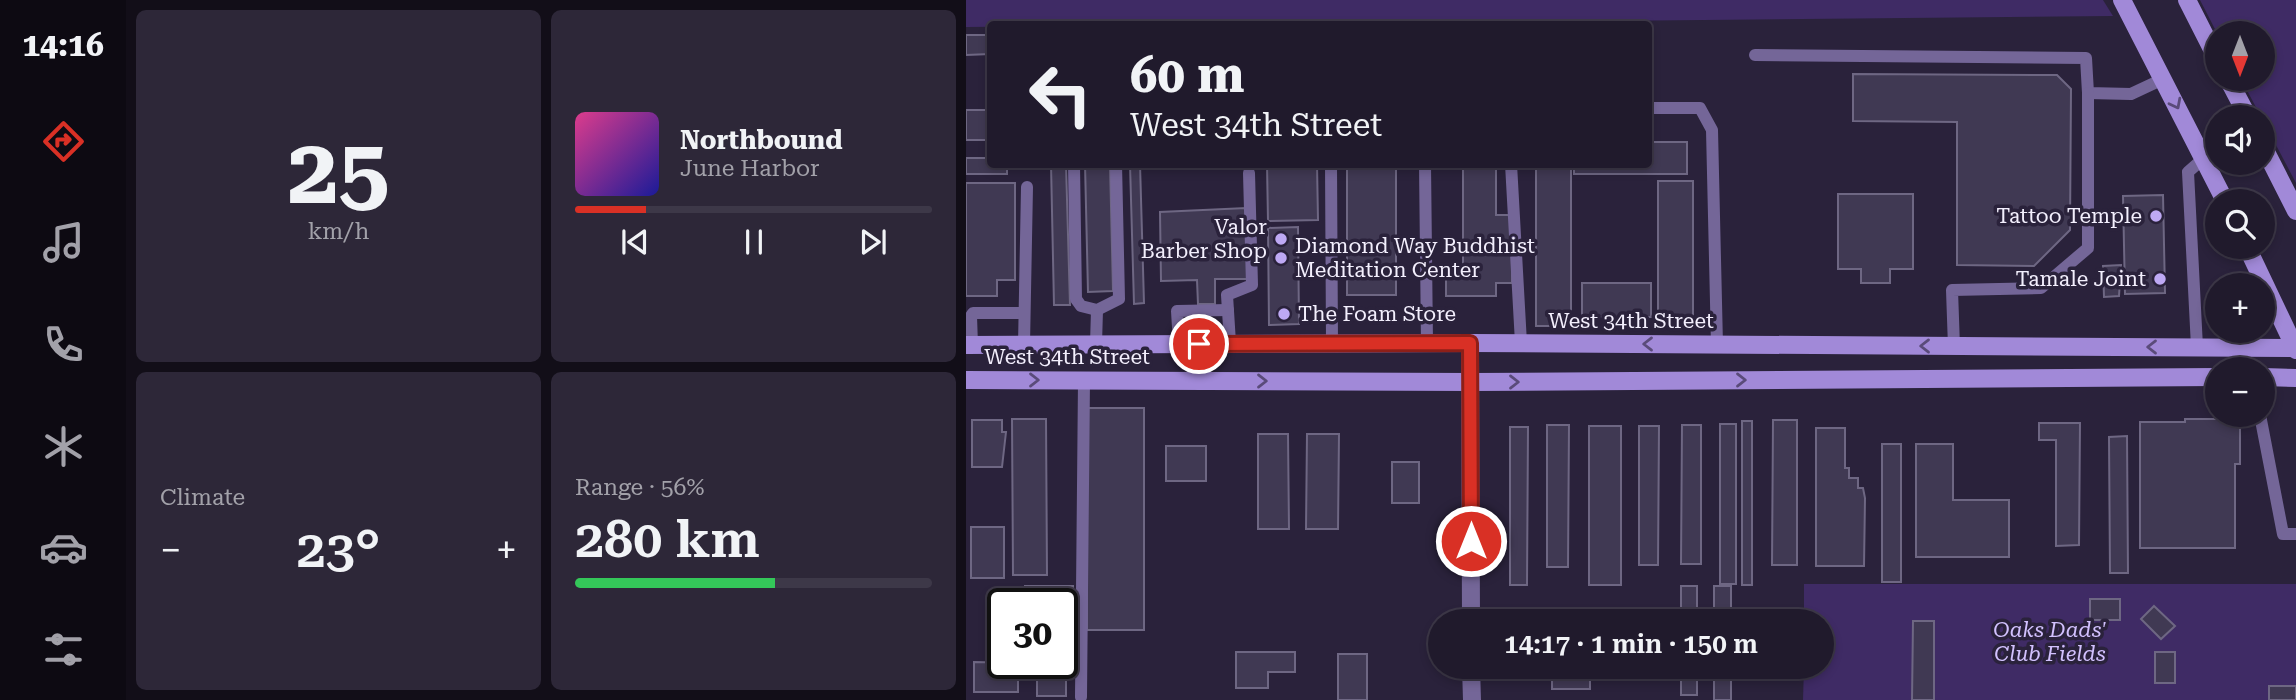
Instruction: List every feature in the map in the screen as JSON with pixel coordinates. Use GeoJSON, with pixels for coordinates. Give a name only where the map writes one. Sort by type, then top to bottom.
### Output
{"type":"FeatureCollection","features":[{"type":"Feature","properties":{"kind":"main road"},"geometry":{"type":"LineString","coordinates":[[2123,0],[2219,189]]}},
{"type":"Feature","properties":{"kind":"main road"},"geometry":{"type":"LineString","coordinates":[[2187,0],[2205,35]]}},
{"type":"Feature","properties":{"kind":"main road"},"geometry":{"type":"LineString","coordinates":[[2275,170],[2296,211]]}},
{"type":"Feature","properties":{"kind":"main road"},"geometry":{"type":"LineString","coordinates":[[2253,259],[2295,349]]}},
{"type":"Feature","properties":{"kind":"main road","name":"West 34th Street"},"geometry":{"type":"LineString","coordinates":[[969,345],[1521,343],[2295,349]]}},
{"type":"Feature","properties":{"kind":"main road"},"geometry":{"type":"LineString","coordinates":[[1199,344],[1199,381]]}},
{"type":"Feature","properties":{"kind":"main road"},"geometry":{"type":"LineString","coordinates":[[1953,379],[1954,347]]}},
{"type":"Feature","properties":{"kind":"main road","name":"West 34th Street"},"geometry":{"type":"LineString","coordinates":[[966,380],[1471,382],[2205,377]]}},
{"type":"Feature","properties":{"kind":"main road"},"geometry":{"type":"LineString","coordinates":[[2275,377],[2296,378]]}},
{"type":"Feature","properties":{"kind":"street"},"geometry":{"type":"LineString","coordinates":[[1470,343],[1471,609]]}},
{"type":"Feature","properties":{"kind":"street"},"geometry":{"type":"LineString","coordinates":[[1471,679],[1472,700]]}},
{"type":"Feature","properties":{"kind":"lane"},"geometry":{"type":"LineString","coordinates":[[1755,55],[2085,58],[2088,93],[2088,248],[2041,288],[1952,290],[1954,347]]}},
{"type":"Feature","properties":{"kind":"lane"},"geometry":{"type":"LineString","coordinates":[[2088,93],[2131,94],[2163,79]]}},
{"type":"Feature","properties":{"kind":"lane"},"geometry":{"type":"LineString","coordinates":[[1652,108],[1700,108],[1712,131],[1717,345]]}},
{"type":"Feature","properties":{"kind":"lane"},"geometry":{"type":"LineString","coordinates":[[2197,347],[2188,172],[2204,158]]}},
{"type":"Feature","properties":{"kind":"lane"},"geometry":{"type":"LineString","coordinates":[[1074,168],[1076,299],[1081,306],[1097,310],[1119,299],[1116,168]]}},
{"type":"Feature","properties":{"kind":"lane"},"geometry":{"type":"LineString","coordinates":[[1331,168],[1332,343]]}},
{"type":"Feature","properties":{"kind":"lane"},"geometry":{"type":"LineString","coordinates":[[1424,168],[1427,343]]}},
{"type":"Feature","properties":{"kind":"lane"},"geometry":{"type":"LineString","coordinates":[[1511,168],[1521,343]]}},
{"type":"Feature","properties":{"kind":"lane"},"geometry":{"type":"LineString","coordinates":[[1230,343],[1227,295],[1252,285],[1249,173]]}},
{"type":"Feature","properties":{"kind":"lane"},"geometry":{"type":"LineString","coordinates":[[1024,345],[1027,187]]}},
{"type":"Feature","properties":{"kind":"lane"},"geometry":{"type":"LineString","coordinates":[[1096,344],[1097,310]]}},
{"type":"Feature","properties":{"kind":"lane"},"geometry":{"type":"LineString","coordinates":[[1179,344],[1177,311],[1228,310]]}},
{"type":"Feature","properties":{"kind":"lane"},"geometry":{"type":"LineString","coordinates":[[969,345],[973,313],[1024,313]]}},
{"type":"Feature","properties":{"kind":"lane"},"geometry":{"type":"LineString","coordinates":[[1081,697],[1084,380]]}},
{"type":"Feature","properties":{"kind":"lane"},"geometry":{"type":"LineString","coordinates":[[2262,427],[2283,534],[2296,534]]}},
{"type":"Feature","properties":{"kind":"green space"},"geometry":{"type":"Polygon","coordinates":[[[966,0],[2103,0],[2113,16],[1592,21],[987,21],[987,27],[966,27],[966,0]]]}},
{"type":"Feature","properties":{"kind":"green space"},"geometry":{"type":"Polygon","coordinates":[[[2200,0],[2296,0],[2296,183],[2275,143],[2275,105],[2255,105],[2247,91],[2275,91],[2275,21],[2211,21],[2200,0]]]}},
{"type":"Feature","properties":{"kind":"green space","name":"Oaks Dads' Club Fields"},"geometry":{"type":"Polygon","coordinates":[[[1804,584],[2296,584],[2296,700],[1803,700],[1804,679],[1834,679],[1834,609],[1804,609],[1804,584]]]}},
{"type":"Feature","properties":{"kind":"building"},"geometry":{"type":"Polygon","coordinates":[[[966,35],[987,35],[987,54],[966,55],[966,35]]]}},
{"type":"Feature","properties":{"kind":"building"},"geometry":{"type":"Polygon","coordinates":[[[1853,74],[2057,75],[2071,89],[2070,230],[2034,266],[1957,265],[1957,122],[1853,121],[1853,74]]]}},
{"type":"Feature","properties":{"kind":"building"},"geometry":{"type":"Polygon","coordinates":[[[966,110],[987,110],[987,140],[966,140],[966,110]]]}},
{"type":"Feature","properties":{"kind":"building"},"geometry":{"type":"Polygon","coordinates":[[[1652,142],[1687,142],[1687,174],[1574,174],[1574,168],[1652,168],[1652,142]]]}},
{"type":"Feature","properties":{"kind":"building"},"geometry":{"type":"Polygon","coordinates":[[[966,158],[987,158],[987,168],[1007,168],[1007,174],[966,174],[966,158]]]}},
{"type":"Feature","properties":{"kind":"building"},"geometry":{"type":"Polygon","coordinates":[[[1051,168],[1066,168],[1070,305],[1054,305],[1051,168]]]}},
{"type":"Feature","properties":{"kind":"building"},"geometry":{"type":"Polygon","coordinates":[[[1085,168],[1110,168],[1113,291],[1088,292],[1085,168]]]}},
{"type":"Feature","properties":{"kind":"building"},"geometry":{"type":"Polygon","coordinates":[[[1130,168],[1140,168],[1144,303],[1134,304],[1130,168]]]}},
{"type":"Feature","properties":{"kind":"building"},"geometry":{"type":"Polygon","coordinates":[[[1267,168],[1317,168],[1318,220],[1268,221],[1267,168]]]}},
{"type":"Feature","properties":{"kind":"building"},"geometry":{"type":"Polygon","coordinates":[[[1347,168],[1396,168],[1396,295],[1347,295],[1347,168]]]}},
{"type":"Feature","properties":{"kind":"building"},"geometry":{"type":"Polygon","coordinates":[[[1463,168],[1496,168],[1496,215],[1512,215],[1512,283],[1496,283],[1496,296],[1446,296],[1446,272],[1463,272],[1463,168]]]}},
{"type":"Feature","properties":{"kind":"building"},"geometry":{"type":"Polygon","coordinates":[[[1536,168],[1571,168],[1571,326],[1536,326],[1536,168]]]}},
{"type":"Feature","properties":{"kind":"building"},"geometry":{"type":"Polygon","coordinates":[[[1658,181],[1693,181],[1693,317],[1658,317],[1658,181]]]}},
{"type":"Feature","properties":{"kind":"building"},"geometry":{"type":"Polygon","coordinates":[[[966,183],[1015,183],[1015,280],[997,280],[997,296],[966,296],[966,183]]]}},
{"type":"Feature","properties":{"kind":"building"},"geometry":{"type":"Polygon","coordinates":[[[1838,194],[1913,194],[1913,269],[1890,269],[1890,283],[1861,283],[1861,269],[1838,269],[1838,194]]]}},
{"type":"Feature","properties":{"kind":"building"},"geometry":{"type":"Polygon","coordinates":[[[2163,195],[2165,293],[2125,294],[2123,196],[2163,195]]]}},
{"type":"Feature","properties":{"kind":"building"},"geometry":{"type":"Polygon","coordinates":[[[1246,208],[1248,279],[1215,279],[1215,304],[1198,304],[1197,280],[1161,281],[1160,212],[1246,208]]]}},
{"type":"Feature","properties":{"kind":"building"},"geometry":{"type":"Polygon","coordinates":[[[1298,227],[1299,324],[1269,325],[1268,228],[1298,227]]]}},
{"type":"Feature","properties":{"kind":"building"},"geometry":{"type":"Polygon","coordinates":[[[2121,265],[2119,296],[2104,297],[2103,266],[2121,265]]]}},
{"type":"Feature","properties":{"kind":"building"},"geometry":{"type":"Polygon","coordinates":[[[1582,283],[1651,283],[1651,317],[1582,317],[1582,283]]]}},
{"type":"Feature","properties":{"kind":"building"},"geometry":{"type":"Polygon","coordinates":[[[1087,408],[1144,408],[1144,630],[1087,630],[1087,408]]]}},
{"type":"Feature","properties":{"kind":"building"},"geometry":{"type":"Polygon","coordinates":[[[1012,419],[1046,419],[1047,575],[1013,575],[1012,419]]]}},
{"type":"Feature","properties":{"kind":"building"},"geometry":{"type":"Polygon","coordinates":[[[2185,419],[2205,419],[2205,427],[2240,427],[2240,464],[2235,464],[2235,548],[2140,548],[2140,422],[2185,422],[2185,419]]]}},
{"type":"Feature","properties":{"kind":"building"},"geometry":{"type":"Polygon","coordinates":[[[972,420],[1002,420],[1002,432],[1006,432],[1002,467],[972,467],[972,420]]]}},
{"type":"Feature","properties":{"kind":"building"},"geometry":{"type":"Polygon","coordinates":[[[1773,420],[1797,420],[1797,565],[1772,565],[1773,420]]]}},
{"type":"Feature","properties":{"kind":"building"},"geometry":{"type":"Polygon","coordinates":[[[1742,421],[1752,421],[1752,585],[1742,585],[1742,421]]]}},
{"type":"Feature","properties":{"kind":"building"},"geometry":{"type":"Polygon","coordinates":[[[2039,423],[2080,423],[2079,545],[2056,546],[2056,440],[2039,440],[2039,423]]]}},
{"type":"Feature","properties":{"kind":"building"},"geometry":{"type":"Polygon","coordinates":[[[1720,424],[1736,424],[1736,584],[1720,584],[1720,424]]]}},
{"type":"Feature","properties":{"kind":"building"},"geometry":{"type":"Polygon","coordinates":[[[1547,425],[1569,425],[1568,567],[1547,567],[1547,425]]]}},
{"type":"Feature","properties":{"kind":"building"},"geometry":{"type":"Polygon","coordinates":[[[1682,425],[1701,425],[1701,564],[1681,564],[1682,425]]]}},
{"type":"Feature","properties":{"kind":"building"},"geometry":{"type":"Polygon","coordinates":[[[1589,426],[1621,426],[1621,585],[1589,585],[1589,426]]]}},
{"type":"Feature","properties":{"kind":"building"},"geometry":{"type":"Polygon","coordinates":[[[1639,426],[1659,426],[1658,565],[1639,565],[1639,426]]]}},
{"type":"Feature","properties":{"kind":"building"},"geometry":{"type":"Polygon","coordinates":[[[1510,427],[1528,427],[1527,585],[1510,585],[1510,427]]]}},
{"type":"Feature","properties":{"kind":"building"},"geometry":{"type":"Polygon","coordinates":[[[1816,428],[1845,428],[1845,468],[1849,468],[1849,478],[1858,478],[1858,488],[1863,488],[1865,498],[1864,566],[1816,566],[1816,428]]]}},
{"type":"Feature","properties":{"kind":"building"},"geometry":{"type":"Polygon","coordinates":[[[1258,434],[1288,434],[1289,529],[1258,529],[1258,434]]]}},
{"type":"Feature","properties":{"kind":"building"},"geometry":{"type":"Polygon","coordinates":[[[1307,434],[1339,434],[1338,529],[1306,529],[1307,434]]]}},
{"type":"Feature","properties":{"kind":"building"},"geometry":{"type":"Polygon","coordinates":[[[2127,436],[2128,573],[2110,573],[2109,437],[2127,436]]]}},
{"type":"Feature","properties":{"kind":"building"},"geometry":{"type":"Polygon","coordinates":[[[1882,444],[1901,444],[1901,582],[1882,582],[1882,444]]]}},
{"type":"Feature","properties":{"kind":"building"},"geometry":{"type":"Polygon","coordinates":[[[1916,444],[1953,444],[1953,500],[2009,500],[2009,557],[1916,557],[1916,444]]]}},
{"type":"Feature","properties":{"kind":"building"},"geometry":{"type":"Polygon","coordinates":[[[1166,446],[1206,446],[1206,481],[1166,481],[1166,446]]]}},
{"type":"Feature","properties":{"kind":"building"},"geometry":{"type":"Polygon","coordinates":[[[1392,462],[1419,462],[1419,503],[1392,503],[1392,462]]]}},
{"type":"Feature","properties":{"kind":"building"},"geometry":{"type":"Polygon","coordinates":[[[971,527],[1004,527],[1004,578],[971,578],[971,527]]]}},
{"type":"Feature","properties":{"kind":"building"},"geometry":{"type":"Polygon","coordinates":[[[1025,586],[1073,586],[1073,588],[1025,586]]]}},
{"type":"Feature","properties":{"kind":"building"},"geometry":{"type":"Polygon","coordinates":[[[1681,586],[1697,586],[1697,609],[1681,609],[1681,586]]]}},
{"type":"Feature","properties":{"kind":"building"},"geometry":{"type":"Polygon","coordinates":[[[1714,586],[1731,586],[1731,609],[1714,609],[1714,586]]]}},
{"type":"Feature","properties":{"kind":"building"},"geometry":{"type":"Polygon","coordinates":[[[2090,599],[2120,599],[2120,620],[2090,620],[2090,599]]]}},
{"type":"Feature","properties":{"kind":"building"},"geometry":{"type":"Polygon","coordinates":[[[2154,606],[2175,626],[2161,639],[2141,619],[2154,606]]]}},
{"type":"Feature","properties":{"kind":"building"},"geometry":{"type":"Polygon","coordinates":[[[1913,621],[1934,621],[1934,700],[1912,700],[1913,621]]]}},
{"type":"Feature","properties":{"kind":"building"},"geometry":{"type":"Polygon","coordinates":[[[1236,652],[1295,652],[1295,672],[1268,672],[1268,688],[1236,688],[1236,652]]]}},
{"type":"Feature","properties":{"kind":"building"},"geometry":{"type":"Polygon","coordinates":[[[2155,652],[2175,652],[2175,683],[2155,683],[2155,652]]]}},
{"type":"Feature","properties":{"kind":"building"},"geometry":{"type":"Polygon","coordinates":[[[1338,654],[1367,654],[1367,700],[1338,700],[1338,654]]]}},
{"type":"Feature","properties":{"kind":"building"},"geometry":{"type":"Polygon","coordinates":[[[974,662],[987,662],[987,679],[1018,679],[1018,692],[974,692],[974,662]]]}},
{"type":"Feature","properties":{"kind":"building"},"geometry":{"type":"Polygon","coordinates":[[[1037,679],[1066,679],[1066,696],[1037,696],[1037,679]]]}},
{"type":"Feature","properties":{"kind":"building"},"geometry":{"type":"Polygon","coordinates":[[[1552,679],[1590,679],[1590,689],[1552,689],[1552,679]]]}},
{"type":"Feature","properties":{"kind":"building"},"geometry":{"type":"Polygon","coordinates":[[[1681,679],[1697,679],[1697,695],[1681,695],[1681,679]]]}},
{"type":"Feature","properties":{"kind":"building"},"geometry":{"type":"Polygon","coordinates":[[[1714,679],[1731,679],[1731,700],[1714,700],[1714,679]]]}},
{"type":"Feature","properties":{"kind":"building"},"geometry":{"type":"Polygon","coordinates":[[[2269,686],[2296,686],[2296,700],[2269,700],[2269,686]]]}},
{"type":"Feature","properties":{"kind":"place","name":"Tattoo Temple"},"geometry":{"type":"Point","coordinates":[2156,216]}},
{"type":"Feature","properties":{"kind":"place","name":"Valor Barber Shop"},"geometry":{"type":"Point","coordinates":[1281,239]}},
{"type":"Feature","properties":{"kind":"place","name":"Diamond Way Buddhist Meditation Center"},"geometry":{"type":"Point","coordinates":[1281,258]}},
{"type":"Feature","properties":{"kind":"place","name":"Tamale Joint"},"geometry":{"type":"Point","coordinates":[2160,279]}},
{"type":"Feature","properties":{"kind":"place","name":"The Foam Store"},"geometry":{"type":"Point","coordinates":[1284,314]}},
{"type":"Feature","properties":{"kind":"route"},"geometry":{"type":"LineString","coordinates":[[1199,344],[1470,343],[1471,541]]}}]}
